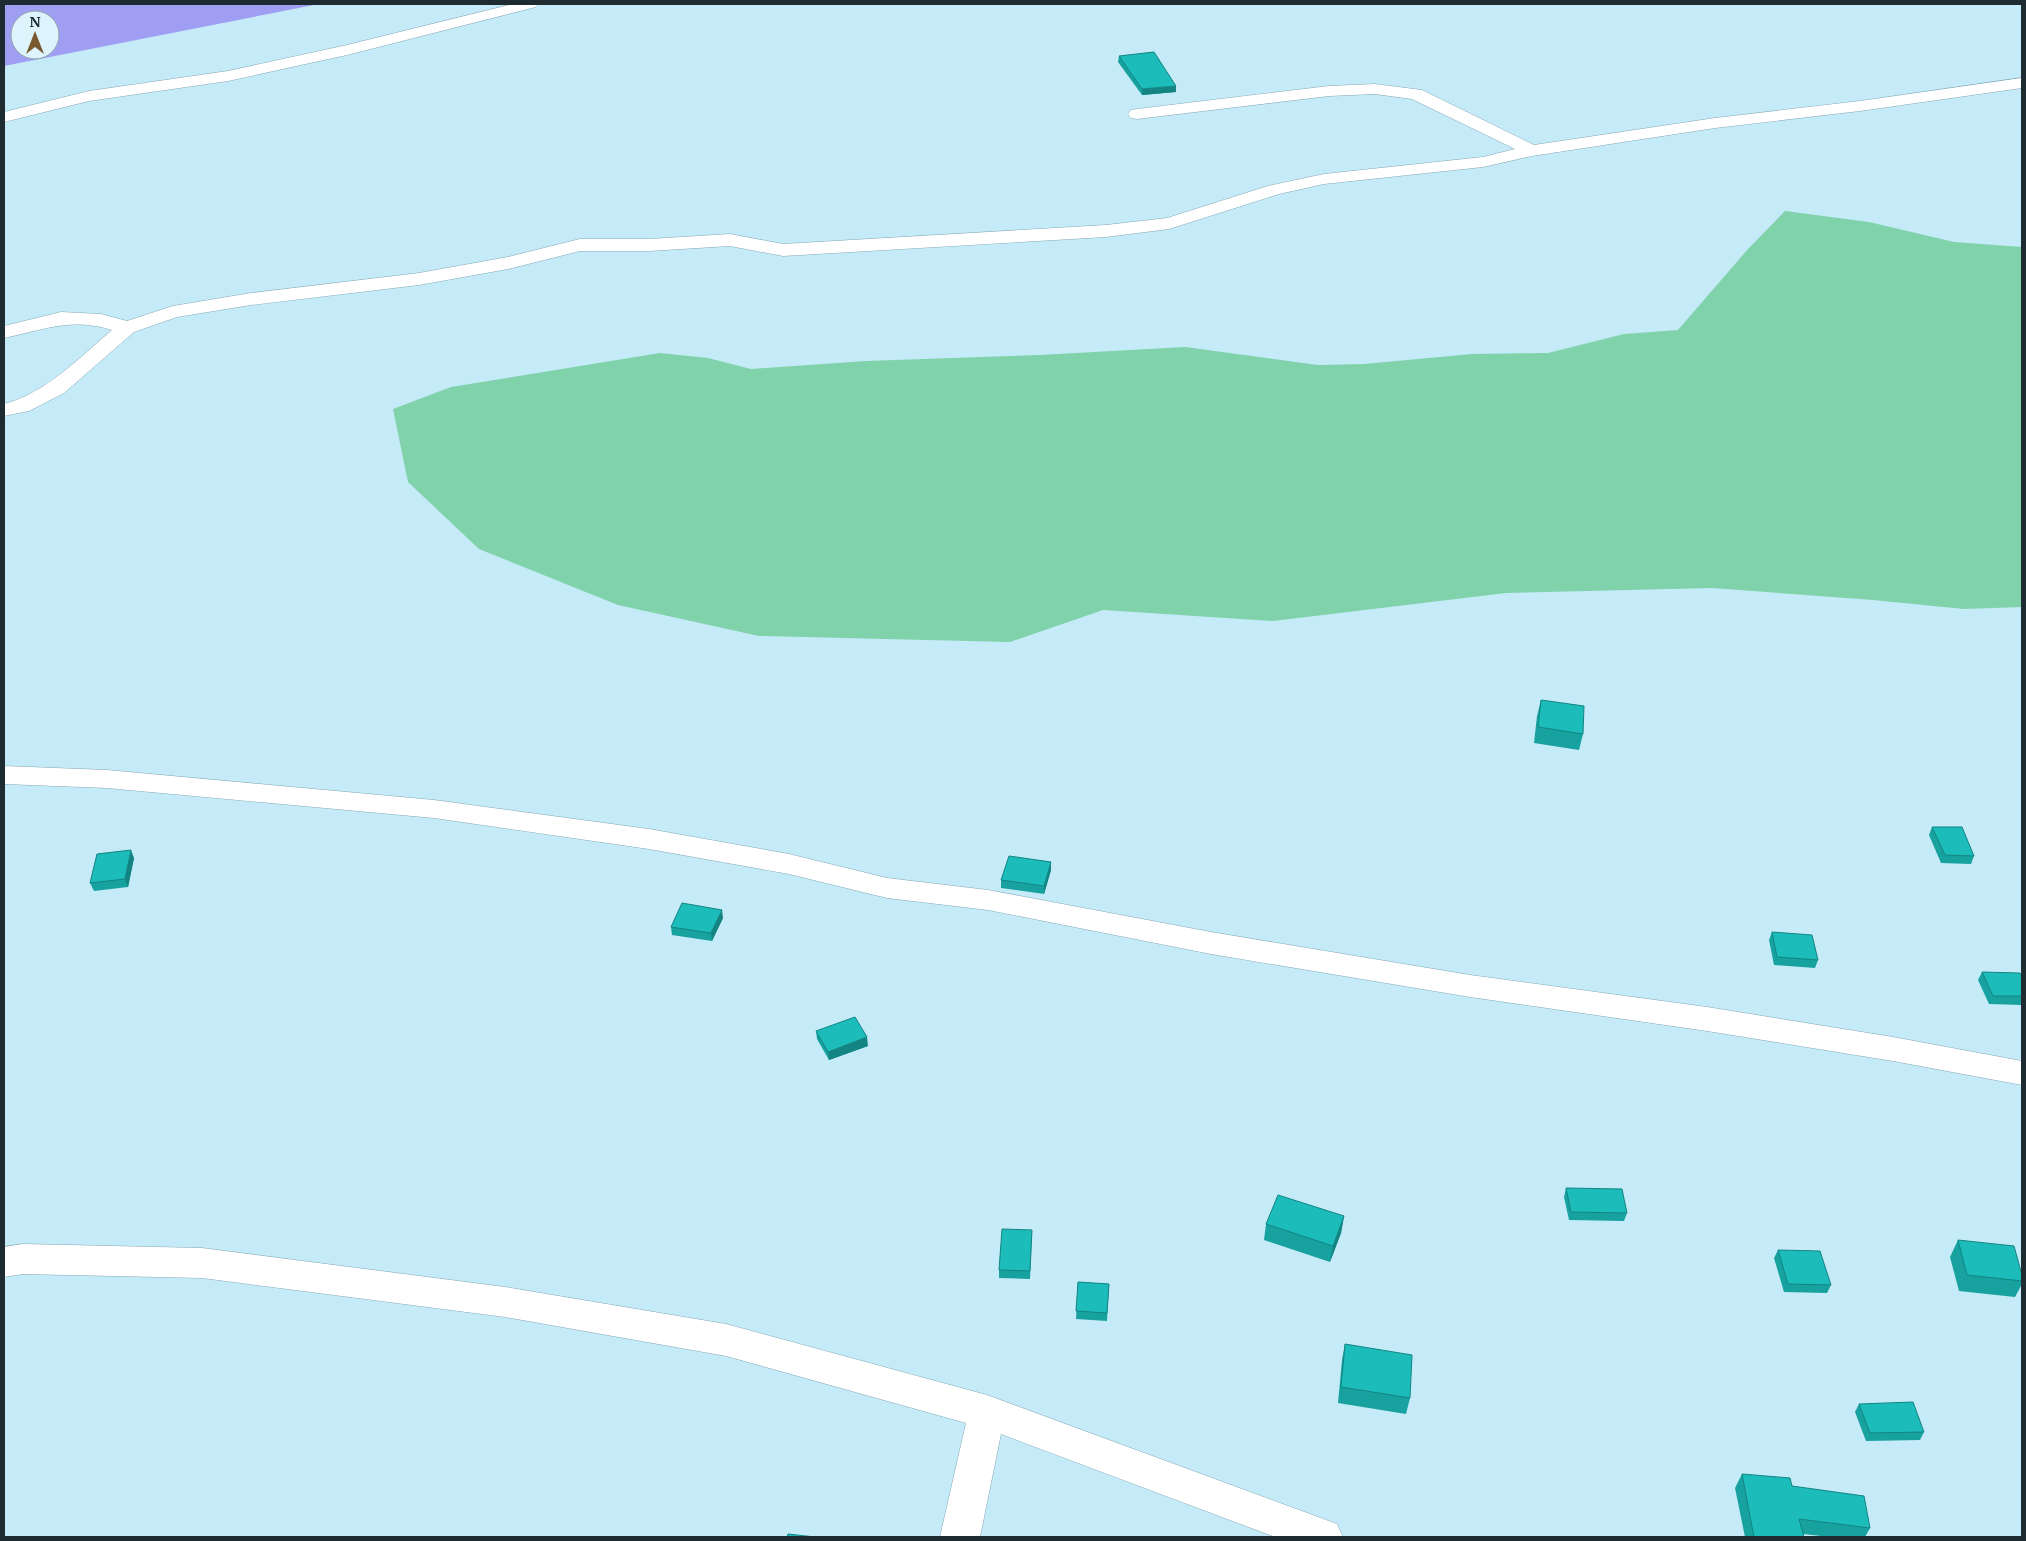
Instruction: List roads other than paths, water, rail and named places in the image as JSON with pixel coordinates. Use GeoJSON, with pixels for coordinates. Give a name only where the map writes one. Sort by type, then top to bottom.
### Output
{"type":"FeatureCollection","features":[{"type":"Feature","properties":{"kind":"street"},"geometry":{"type":"LineString","coordinates":[[4,117],[89,96],[228,76],[347,50],[531,4]]}},
{"type":"Feature","properties":{"kind":"street"},"geometry":{"type":"LineString","coordinates":[[4,410],[21,406],[56,388],[126,328],[173,312],[251,299],[419,279],[508,263],[580,245],[649,245],[730,240],[783,250],[1106,231],[1169,223],[1274,190],[1324,180],[1483,162],[1532,151],[1715,123],[1870,105],[2022,83]]}},
{"type":"Feature","properties":{"kind":"street"},"geometry":{"type":"LineString","coordinates":[[1137,114],[1329,91],[1375,89],[1416,94],[1532,151]]}},
{"type":"Feature","properties":{"kind":"street"},"geometry":{"type":"LineString","coordinates":[[4,332],[61,318],[101,320],[126,328]]}},
{"type":"Feature","properties":{"kind":"street"},"geometry":{"type":"LineString","coordinates":[[4,775],[107,779],[424,808],[649,840],[789,864],[886,888],[988,900],[1211,943],[1470,986],[1717,1020],[1893,1049],[2022,1073]]}},
{"type":"Feature","properties":{"kind":"street"},"geometry":{"type":"LineString","coordinates":[[4,1262],[22,1259],[202,1263],[505,1302],[726,1340],[987,1412],[1323,1537]]}},
{"type":"Feature","properties":{"kind":"street"},"geometry":{"type":"LineString","coordinates":[[960,1537],[987,1412]]}}]}
